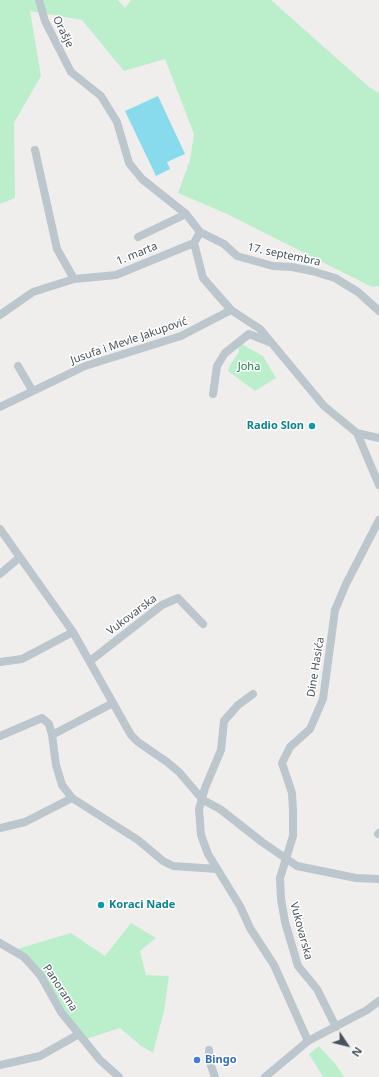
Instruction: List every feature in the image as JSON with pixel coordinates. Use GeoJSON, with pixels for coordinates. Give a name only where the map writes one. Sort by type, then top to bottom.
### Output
{"type":"FeatureCollection","features":[{"type":"Feature","properties":{"kind":"street","name":"Orašje"},"geometry":{"type":"LineString","coordinates":[[39,0],[45,21],[71,72]]}},
{"type":"Feature","properties":{"kind":"street","name":"17. septembra"},"geometry":{"type":"LineString","coordinates":[[71,72],[101,96],[117,122],[129,162],[159,193],[186,214],[200,232],[224,244],[237,256],[273,266],[292,267],[312,271],[334,278],[358,292],[379,311]]}},
{"type":"Feature","properties":{"kind":"street"},"geometry":{"type":"LineString","coordinates":[[35,150],[57,249],[74,279]]}},
{"type":"Feature","properties":{"kind":"street"},"geometry":{"type":"LineString","coordinates":[[138,237],[186,214]]}},
{"type":"Feature","properties":{"kind":"street"},"geometry":{"type":"LineString","coordinates":[[200,232],[194,243],[203,278],[231,310],[260,329],[324,406],[357,433],[379,438]]}},
{"type":"Feature","properties":{"kind":"street","name":"1. marta"},"geometry":{"type":"LineString","coordinates":[[0,314],[33,292],[74,279],[116,275],[194,243]]}},
{"type":"Feature","properties":{"kind":"street","name":"Jusufa i Mevle Jakupović"},"geometry":{"type":"LineString","coordinates":[[0,407],[32,390],[86,366],[181,336],[231,310]]}},
{"type":"Feature","properties":{"kind":"street"},"geometry":{"type":"LineString","coordinates":[[213,394],[217,366],[225,353],[250,334],[270,342]]}},
{"type":"Feature","properties":{"kind":"street"},"geometry":{"type":"LineString","coordinates":[[18,366],[32,390]]}},
{"type":"Feature","properties":{"kind":"street"},"geometry":{"type":"LineString","coordinates":[[357,433],[379,485]]}},
{"type":"Feature","properties":{"kind":"street","name":"Dine Hasića"},"geometry":{"type":"LineString","coordinates":[[285,859],[293,836],[293,810],[292,793],[282,763],[290,747],[310,729],[323,699],[335,610],[346,584],[379,520]]}},
{"type":"Feature","properties":{"kind":"street"},"geometry":{"type":"LineString","coordinates":[[0,529],[73,632],[131,735],[138,742],[179,772],[203,800],[232,818],[285,859],[297,866],[356,878],[379,879]]}},
{"type":"Feature","properties":{"kind":"street"},"geometry":{"type":"LineString","coordinates":[[0,574],[20,557]]}},
{"type":"Feature","properties":{"kind":"street","name":"Vukovarska"},"geometry":{"type":"LineString","coordinates":[[90,660],[162,605],[178,598],[203,624]]}},
{"type":"Feature","properties":{"kind":"street"},"geometry":{"type":"LineString","coordinates":[[0,662],[22,659],[73,632]]}},
{"type":"Feature","properties":{"kind":"street"},"geometry":{"type":"LineString","coordinates":[[253,694],[238,706],[224,721],[221,750],[212,776],[205,788],[203,800],[199,809],[201,836],[208,854],[240,906],[250,928],[274,965],[308,1041]]}},
{"type":"Feature","properties":{"kind":"street"},"geometry":{"type":"LineString","coordinates":[[52,735],[113,703]]}},
{"type":"Feature","properties":{"kind":"street"},"geometry":{"type":"LineString","coordinates":[[0,736],[42,718],[49,724],[56,765],[62,784],[72,798],[138,840],[163,861],[173,866],[217,869]]}},
{"type":"Feature","properties":{"kind":"street"},"geometry":{"type":"LineString","coordinates":[[0,828],[25,822],[72,798]]}},
{"type":"Feature","properties":{"kind":"street","name":"Vukovarska"},"geometry":{"type":"LineString","coordinates":[[285,859],[280,878],[281,899],[293,955],[298,966],[317,989],[336,1027]]}},
{"type":"Feature","properties":{"kind":"street","name":"Panorama"},"geometry":{"type":"LineString","coordinates":[[0,943],[9,947],[29,961],[41,976],[61,1012],[100,1060],[119,1077]]}},
{"type":"Feature","properties":{"kind":"street"},"geometry":{"type":"LineString","coordinates":[[265,1077],[308,1041],[367,1010],[379,1001]]}},
{"type":"Feature","properties":{"kind":"street"},"geometry":{"type":"LineString","coordinates":[[0,1065],[40,1056],[79,1034]]}},
{"type":"Feature","properties":{"kind":"street"},"geometry":{"type":"LineString","coordinates":[[209,1050],[209,1060],[215,1077]]}},
{"type":"Feature","properties":{"kind":"green space"},"geometry":{"type":"Polygon","coordinates":[[[0,0],[118,0],[125,8],[131,0],[271,0],[369,87],[379,93],[379,286],[372,287],[227,214],[178,193],[190,160],[194,134],[165,59],[124,71],[82,20],[30,11],[41,76],[14,123],[15,198],[0,204],[0,0]]]}},
{"type":"Feature","properties":{"kind":"green space","name":"Joha"},"geometry":{"type":"Polygon","coordinates":[[[238,342],[263,356],[276,378],[255,391],[228,371],[230,365],[239,352],[238,342]]]}},
{"type":"Feature","properties":{"kind":"green space"},"geometry":{"type":"Polygon","coordinates":[[[131,923],[156,938],[140,951],[146,975],[169,976],[164,1011],[153,1053],[141,1046],[120,1028],[80,1041],[17,949],[71,933],[105,956],[131,923]]]}},
{"type":"Feature","properties":{"kind":"green space"},"geometry":{"type":"Polygon","coordinates":[[[319,1046],[337,1066],[344,1077],[323,1077],[309,1054],[319,1046]]]}},
{"type":"Feature","properties":{"kind":"water"},"geometry":{"type":"Polygon","coordinates":[[[158,96],[185,154],[167,162],[170,169],[156,176],[125,111],[158,96]]]}},
{"type":"Feature","properties":{"kind":"place","name":"Radio Slon"},"geometry":{"type":"Point","coordinates":[312,426]}},
{"type":"Feature","properties":{"kind":"place","name":"Koraci Nade"},"geometry":{"type":"Point","coordinates":[101,905]}},
{"type":"Feature","properties":{"kind":"place","name":"Bingo"},"geometry":{"type":"Point","coordinates":[197,1060]}}]}
